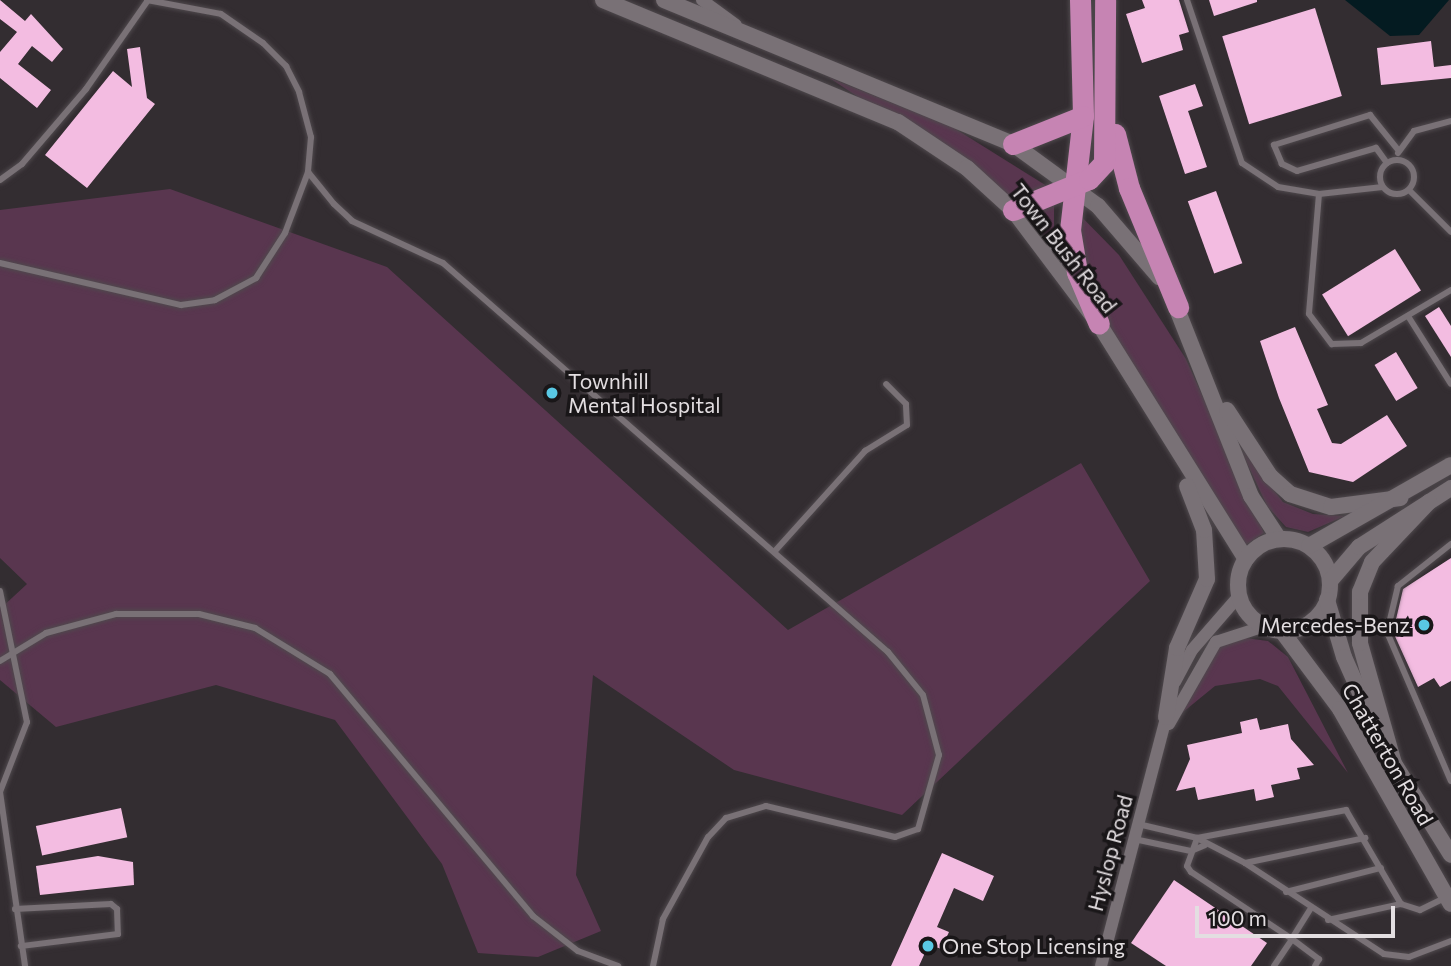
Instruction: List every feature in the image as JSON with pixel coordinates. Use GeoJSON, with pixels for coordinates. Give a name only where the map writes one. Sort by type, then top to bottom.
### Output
{"type":"FeatureCollection","features":[{"type":"Feature","properties":{"kind":"highway"},"geometry":{"type":"LineString","coordinates":[[1080,0],[1083,116],[1071,184],[1074,258],[1099,324]]}},
{"type":"Feature","properties":{"kind":"highway"},"geometry":{"type":"LineString","coordinates":[[1013,210],[1071,184],[1089,179],[1104,163],[1108,91],[1105,0]]}},
{"type":"Feature","properties":{"kind":"highway"},"geometry":{"type":"LineString","coordinates":[[1108,91],[1121,167],[1178,307]]}},
{"type":"Feature","properties":{"kind":"highway"},"geometry":{"type":"LineString","coordinates":[[1013,144],[1083,116]]}},
{"type":"Feature","properties":{"kind":"street","name":"Town Bush Road"},"geometry":{"type":"LineString","coordinates":[[664,0],[1013,144],[1071,184],[1146,257],[1178,307],[1217,397],[1251,496],[1279,539]]}},
{"type":"Feature","properties":{"kind":"street"},"geometry":{"type":"LineString","coordinates":[[702,0],[746,32]]}},
{"type":"Feature","properties":{"kind":"street","name":"Town Bush Road"},"geometry":{"type":"LineString","coordinates":[[606,1],[898,122],[946,150],[1013,210],[1099,324],[1173,451],[1246,559]]}},
{"type":"Feature","properties":{"kind":"street"},"geometry":{"type":"LineString","coordinates":[[1217,397],[1270,476],[1290,494],[1331,507],[1400,498]]}},
{"type":"Feature","properties":{"kind":"street"},"geometry":{"type":"LineString","coordinates":[[1166,717],[1168,681],[1201,602],[1208,555],[1173,451]]}},
{"type":"Feature","properties":{"kind":"street"},"geometry":{"type":"LineString","coordinates":[[1451,465],[1400,498],[1309,546],[1279,539],[1246,559],[1239,596],[1273,629],[1314,619],[1327,600],[1330,581],[1359,547],[1451,488]]}},
{"type":"Feature","properties":{"kind":"street"},"geometry":{"type":"LineString","coordinates":[[1395,767],[1360,643],[1360,592],[1372,562],[1429,502]]}},
{"type":"Feature","properties":{"kind":"street"},"geometry":{"type":"LineString","coordinates":[[1309,546],[1330,581]]}},
{"type":"Feature","properties":{"kind":"street","name":"Hyslop Road"},"geometry":{"type":"LineString","coordinates":[[1101,966],[1166,717],[1192,650],[1239,596]]}},
{"type":"Feature","properties":{"kind":"street","name":"Chatterton Road"},"geometry":{"type":"LineString","coordinates":[[1327,600],[1344,657],[1395,767],[1451,855]]}},
{"type":"Feature","properties":{"kind":"street","name":"Hyslop Road"},"geometry":{"type":"LineString","coordinates":[[1158,750],[1205,655],[1225,636],[1273,629]]}},
{"type":"Feature","properties":{"kind":"street","name":"Chatterton Road"},"geometry":{"type":"LineString","coordinates":[[1273,629],[1340,709],[1449,901]]}},
{"type":"Feature","properties":{"kind":"lane"},"geometry":{"type":"LineString","coordinates":[[0,180],[22,164],[86,89],[147,0],[221,14],[286,66],[308,113],[308,172],[285,233],[256,278],[215,300],[181,305],[0,262]]}},
{"type":"Feature","properties":{"kind":"lane"},"geometry":{"type":"LineString","coordinates":[[1187,0],[1241,163],[1278,187],[1319,194],[1383,187],[1395,195],[1409,190]]}},
{"type":"Feature","properties":{"kind":"lane"},"geometry":{"type":"LineString","coordinates":[[1399,151],[1370,115],[1274,145],[1282,164],[1297,171],[1376,148],[1390,162],[1413,169],[1409,190]]}},
{"type":"Feature","properties":{"kind":"lane"},"geometry":{"type":"LineString","coordinates":[[1383,187],[1380,174],[1414,131],[1451,121]]}},
{"type":"Feature","properties":{"kind":"lane"},"geometry":{"type":"LineString","coordinates":[[308,172],[352,221],[443,263],[775,551],[918,687],[937,737],[932,795],[918,830],[900,838],[766,806],[726,818],[708,837],[663,919],[653,966]]}},
{"type":"Feature","properties":{"kind":"lane"},"geometry":{"type":"LineString","coordinates":[[1409,190],[1451,232]]}},
{"type":"Feature","properties":{"kind":"lane"},"geometry":{"type":"LineString","coordinates":[[1319,194],[1309,284],[1313,324],[1332,344],[1346,347],[1408,316],[1451,290]]}},
{"type":"Feature","properties":{"kind":"lane"},"geometry":{"type":"LineString","coordinates":[[1408,316],[1451,384]]}},
{"type":"Feature","properties":{"kind":"lane"},"geometry":{"type":"LineString","coordinates":[[775,551],[865,451],[907,425],[906,404],[886,384]]}},
{"type":"Feature","properties":{"kind":"lane"},"geometry":{"type":"LineString","coordinates":[[1451,544],[1398,586],[1387,632],[1451,781]]}},
{"type":"Feature","properties":{"kind":"lane"},"geometry":{"type":"LineString","coordinates":[[0,591],[27,722],[1,792],[2,833],[25,966]]}},
{"type":"Feature","properties":{"kind":"lane"},"geometry":{"type":"LineString","coordinates":[[0,661],[13,650],[46,633],[116,614],[199,614],[255,628],[330,674],[533,916],[578,951],[618,966]]}},
{"type":"Feature","properties":{"kind":"lane"},"geometry":{"type":"LineString","coordinates":[[1138,824],[1197,838],[1344,810],[1365,838],[1401,904]]}},
{"type":"Feature","properties":{"kind":"lane"},"geometry":{"type":"LineString","coordinates":[[1197,838],[1205,845],[1245,863],[1328,920],[1397,958],[1451,941]]}},
{"type":"Feature","properties":{"kind":"lane"},"geometry":{"type":"LineString","coordinates":[[1197,838],[1191,850],[1191,872],[1319,959],[1315,966]]}},
{"type":"Feature","properties":{"kind":"lane"},"geometry":{"type":"LineString","coordinates":[[1245,863],[1365,838]]}},
{"type":"Feature","properties":{"kind":"lane"},"geometry":{"type":"LineString","coordinates":[[1134,839],[1191,850],[1205,845]]}},
{"type":"Feature","properties":{"kind":"lane"},"geometry":{"type":"LineString","coordinates":[[1286,892],[1381,868]]}},
{"type":"Feature","properties":{"kind":"lane"},"geometry":{"type":"LineString","coordinates":[[0,873],[9,871]]}},
{"type":"Feature","properties":{"kind":"lane"},"geometry":{"type":"LineString","coordinates":[[1328,920],[1401,904],[1420,910],[1449,901]]}},
{"type":"Feature","properties":{"kind":"lane"},"geometry":{"type":"LineString","coordinates":[[15,909],[111,904],[117,909],[118,934],[21,946]]}},
{"type":"Feature","properties":{"kind":"lane"},"geometry":{"type":"LineString","coordinates":[[1274,966],[1311,908]]}},
{"type":"Feature","properties":{"kind":"shaded area"},"geometry":{"type":"Polygon","coordinates":[[[828,77],[954,128],[1050,188],[1016,202],[828,77]]]}},
{"type":"Feature","properties":{"kind":"shaded area"},"geometry":{"type":"Polygon","coordinates":[[[170,189],[387,267],[788,630],[1081,463],[1150,581],[902,815],[734,770],[593,675],[576,875],[601,931],[538,957],[478,953],[442,864],[335,720],[216,685],[56,727],[0,680],[0,609],[27,584],[0,558],[0,210],[170,189]]]}},
{"type":"Feature","properties":{"kind":"shaded area"},"geometry":{"type":"Polygon","coordinates":[[[1054,202],[1054,241],[1068,280],[1023,218],[1054,202]]]}},
{"type":"Feature","properties":{"kind":"shaded area"},"geometry":{"type":"Polygon","coordinates":[[[1071,206],[1119,255],[1186,359],[1264,533],[1243,547],[1083,286],[1071,206]]]}},
{"type":"Feature","properties":{"kind":"shaded area"},"geometry":{"type":"Polygon","coordinates":[[[1237,442],[1283,502],[1313,514],[1345,516],[1308,532],[1286,527],[1267,506],[1237,442]]]}},
{"type":"Feature","properties":{"kind":"shaded area"},"geometry":{"type":"Polygon","coordinates":[[[1245,638],[1268,641],[1288,657],[1348,773],[1278,686],[1260,679],[1215,686],[1177,717],[1214,648],[1245,638]]]}},
{"type":"Feature","properties":{"kind":"water"},"geometry":{"type":"Polygon","coordinates":[[[1345,0],[1449,0],[1419,35],[1390,36],[1345,0]]]}},
{"type":"Feature","properties":{"kind":"building"},"geometry":{"type":"Polygon","coordinates":[[[0,0],[25,21],[31,14],[63,49],[52,62],[32,46],[18,64],[51,90],[37,108],[0,78],[0,52],[17,32],[0,19],[0,0]]]}},
{"type":"Feature","properties":{"kind":"building"},"geometry":{"type":"Polygon","coordinates":[[[1142,0],[1179,0],[1189,32],[1179,35],[1183,50],[1142,63],[1126,14],[1145,8],[1142,0]]]}},
{"type":"Feature","properties":{"kind":"building"},"geometry":{"type":"Polygon","coordinates":[[[1209,0],[1257,0],[1257,2],[1214,16],[1209,0]]]}},
{"type":"Feature","properties":{"kind":"building"},"geometry":{"type":"Polygon","coordinates":[[[1315,8],[1342,96],[1249,124],[1222,36],[1315,8]]]}},
{"type":"Feature","properties":{"kind":"building"},"geometry":{"type":"Polygon","coordinates":[[[1431,41],[1434,67],[1451,65],[1451,78],[1381,85],[1377,48],[1431,41]]]}},
{"type":"Feature","properties":{"kind":"building"},"geometry":{"type":"Polygon","coordinates":[[[140,47],[147,98],[155,104],[87,188],[45,155],[113,71],[132,87],[127,49],[140,47]]]}},
{"type":"Feature","properties":{"kind":"building"},"geometry":{"type":"Polygon","coordinates":[[[1195,84],[1203,106],[1188,111],[1207,167],[1185,174],[1159,96],[1195,84]]]}},
{"type":"Feature","properties":{"kind":"building"},"geometry":{"type":"Polygon","coordinates":[[[1216,191],[1242,263],[1214,274],[1188,201],[1216,191]]]}},
{"type":"Feature","properties":{"kind":"building"},"geometry":{"type":"Polygon","coordinates":[[[1395,249],[1421,291],[1348,336],[1322,295],[1395,249]]]}},
{"type":"Feature","properties":{"kind":"building"},"geometry":{"type":"Polygon","coordinates":[[[1439,307],[1451,326],[1451,357],[1425,316],[1439,307]]]}},
{"type":"Feature","properties":{"kind":"building"},"geometry":{"type":"Polygon","coordinates":[[[1295,327],[1328,405],[1317,409],[1332,443],[1341,444],[1387,415],[1407,446],[1353,482],[1309,472],[1279,398],[1260,341],[1295,327]]]}},
{"type":"Feature","properties":{"kind":"building"},"geometry":{"type":"Polygon","coordinates":[[[1396,352],[1418,388],[1396,401],[1375,365],[1396,352]]]}},
{"type":"Feature","properties":{"kind":"building","name":"Mercedes-Benz"},"geometry":{"type":"Polygon","coordinates":[[[1451,558],[1451,681],[1440,687],[1434,678],[1418,687],[1393,632],[1403,589],[1451,558]]]}},
{"type":"Feature","properties":{"kind":"building"},"geometry":{"type":"Polygon","coordinates":[[[1257,718],[1260,730],[1288,724],[1291,739],[1314,765],[1297,768],[1300,779],[1271,785],[1274,797],[1256,801],[1254,789],[1198,800],[1195,787],[1176,791],[1190,759],[1187,745],[1242,733],[1240,722],[1257,718]]]}},
{"type":"Feature","properties":{"kind":"building"},"geometry":{"type":"Polygon","coordinates":[[[121,808],[127,837],[42,855],[36,826],[121,808]]]}},
{"type":"Feature","properties":{"kind":"building"},"geometry":{"type":"Polygon","coordinates":[[[942,853],[994,876],[983,901],[954,888],[937,927],[949,932],[941,949],[929,944],[919,966],[891,966],[942,853]]]}},
{"type":"Feature","properties":{"kind":"building"},"geometry":{"type":"Polygon","coordinates":[[[98,856],[133,862],[134,885],[40,895],[36,866],[98,856]]]}},
{"type":"Feature","properties":{"kind":"building"},"geometry":{"type":"Polygon","coordinates":[[[1174,880],[1267,943],[1251,966],[1166,966],[1131,943],[1174,880]]]}},
{"type":"Feature","properties":{"kind":"place","name":"Townhill Mental Hospital"},"geometry":{"type":"Point","coordinates":[552,393]}},
{"type":"Feature","properties":{"kind":"place","name":"Mercedes-Benz"},"geometry":{"type":"Point","coordinates":[1424,625]}},
{"type":"Feature","properties":{"kind":"place","name":"One Stop Licensing"},"geometry":{"type":"Point","coordinates":[928,946]}}]}
